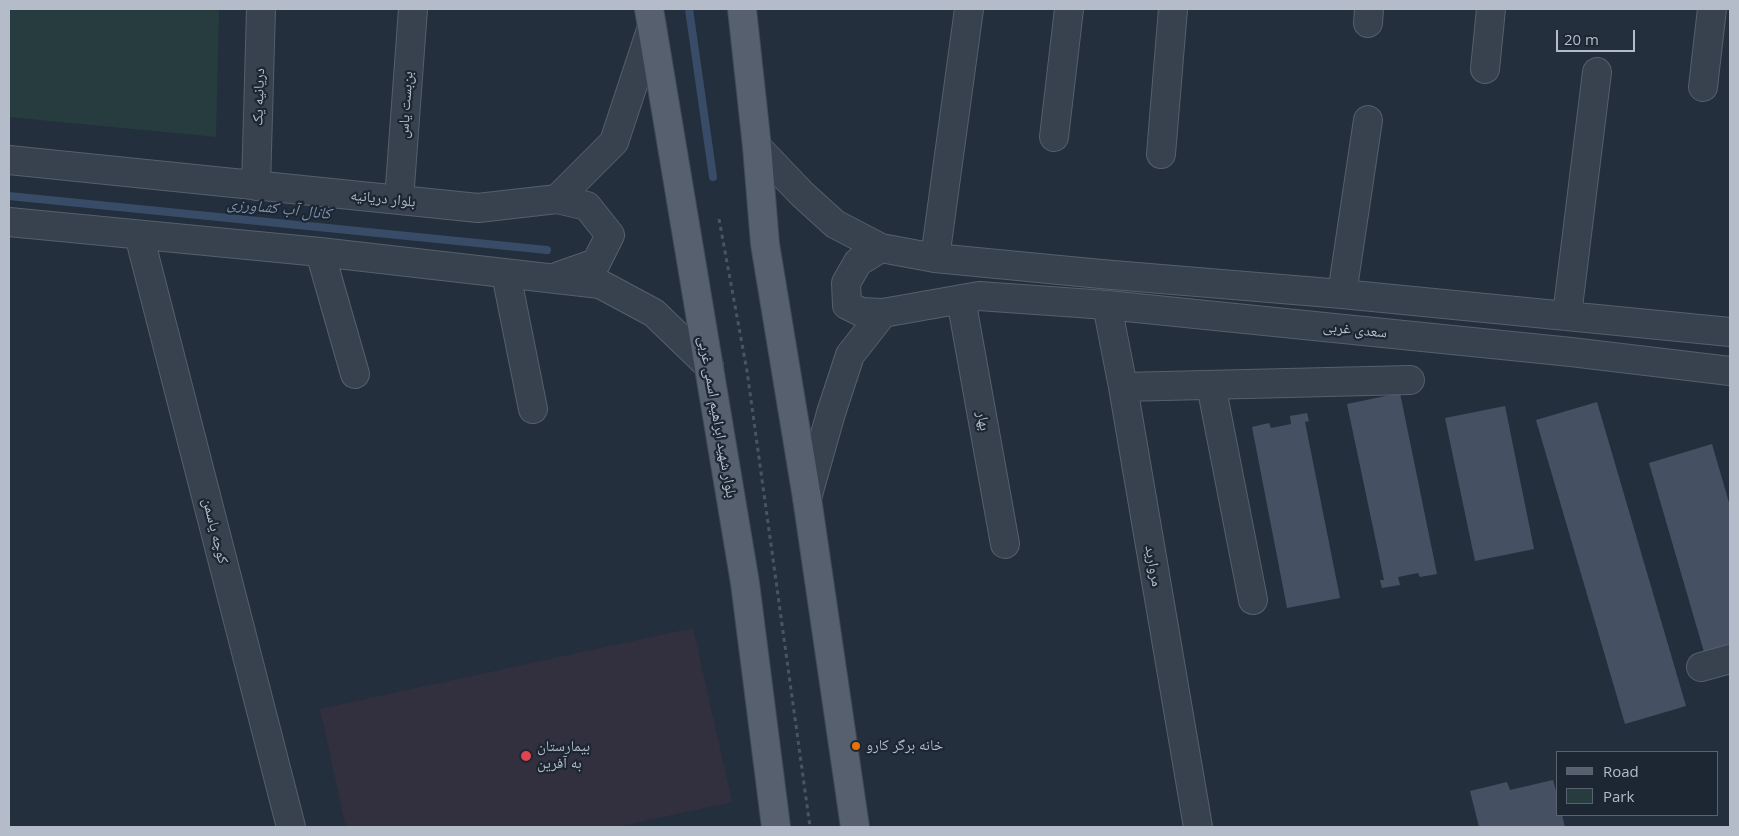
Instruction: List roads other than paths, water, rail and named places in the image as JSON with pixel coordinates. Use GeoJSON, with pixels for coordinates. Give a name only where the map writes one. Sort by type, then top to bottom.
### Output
{"type":"FeatureCollection","features":[{"type":"Feature","properties":{"kind":"main road"},"geometry":{"type":"LineString","coordinates":[[742,9],[758,147],[765,244],[808,498],[854,827]]}},
{"type":"Feature","properties":{"kind":"main road","name":"بلوار شهید ابراهیم اسمی غربی"},"geometry":{"type":"LineString","coordinates":[[650,18],[745,583],[776,827]]}},
{"type":"Feature","properties":{"kind":"street","name":"دریانیه یک"},"geometry":{"type":"LineString","coordinates":[[256,186],[261,9]]}},
{"type":"Feature","properties":{"kind":"street","name":"بن‌بست یاس"},"geometry":{"type":"LineString","coordinates":[[399,200],[413,9]]}},
{"type":"Feature","properties":{"kind":"street"},"geometry":{"type":"LineString","coordinates":[[935,258],[969,9]]}},
{"type":"Feature","properties":{"kind":"street"},"geometry":{"type":"LineString","coordinates":[[1054,138],[1069,9]]}},
{"type":"Feature","properties":{"kind":"street"},"geometry":{"type":"LineString","coordinates":[[1161,154],[1173,9]]}},
{"type":"Feature","properties":{"kind":"street"},"geometry":{"type":"LineString","coordinates":[[1485,69],[1491,9]]}},
{"type":"Feature","properties":{"kind":"street"},"geometry":{"type":"LineString","coordinates":[[1703,87],[1712,9]]}},
{"type":"Feature","properties":{"kind":"street"},"geometry":{"type":"LineString","coordinates":[[557,199],[614,142],[650,18]]}},
{"type":"Feature","properties":{"kind":"street"},"geometry":{"type":"LineString","coordinates":[[1567,315],[1597,72]]}},
{"type":"Feature","properties":{"kind":"street"},"geometry":{"type":"LineString","coordinates":[[1342,294],[1368,120]]}},
{"type":"Feature","properties":{"kind":"street"},"geometry":{"type":"LineString","coordinates":[[758,147],[802,194],[835,224],[881,248],[935,258],[1013,266],[1342,294],[1730,332]]}},
{"type":"Feature","properties":{"kind":"street","name":"بلوار دریانیه"},"geometry":{"type":"LineString","coordinates":[[9,160],[478,208],[557,199],[587,206],[610,235],[596,263],[553,278]]}},
{"type":"Feature","properties":{"kind":"street"},"geometry":{"type":"LineString","coordinates":[[9,222],[320,252],[600,284],[654,313],[709,366]]}},
{"type":"Feature","properties":{"kind":"street","name":"کوچه یاسمن"},"geometry":{"type":"LineString","coordinates":[[139,235],[291,827]]}},
{"type":"Feature","properties":{"kind":"street","name":"سعدی غربی"},"geometry":{"type":"LineString","coordinates":[[881,248],[858,262],[846,283],[847,305],[861,312],[882,313],[970,298],[1106,305],[1571,352],[1730,371]]}},
{"type":"Feature","properties":{"kind":"street"},"geometry":{"type":"LineString","coordinates":[[320,252],[355,374]]}},
{"type":"Feature","properties":{"kind":"street"},"geometry":{"type":"LineString","coordinates":[[506,274],[534,409]]}},
{"type":"Feature","properties":{"kind":"street","name":"بهار"},"geometry":{"type":"LineString","coordinates":[[970,298],[1005,544]]}},
{"type":"Feature","properties":{"kind":"street","name":"مروارید"},"geometry":{"type":"LineString","coordinates":[[1106,305],[1123,387],[1198,827]]}},
{"type":"Feature","properties":{"kind":"street"},"geometry":{"type":"LineString","coordinates":[[808,498],[831,413],[850,355],[882,313]]}},
{"type":"Feature","properties":{"kind":"street"},"geometry":{"type":"LineString","coordinates":[[1123,387],[1410,380]]}},
{"type":"Feature","properties":{"kind":"street"},"geometry":{"type":"LineString","coordinates":[[1211,385],[1253,600]]}},
{"type":"Feature","properties":{"kind":"street"},"geometry":{"type":"LineString","coordinates":[[1701,667],[1730,659]]}},
{"type":"Feature","properties":{"kind":"waterway"},"geometry":{"type":"LineString","coordinates":[[689,9],[713,177]]}},
{"type":"Feature","properties":{"kind":"waterway","name":"کانال آب کشاورزی"},"geometry":{"type":"LineString","coordinates":[[9,196],[547,250]]}},
{"type":"Feature","properties":{"kind":"place","name":"خانه برگر کارو"},"geometry":{"type":"Point","coordinates":[856,746]}},
{"type":"Feature","properties":{"kind":"place","name":"بیمارستان به آفرین"},"geometry":{"type":"Point","coordinates":[526,756]}}]}
